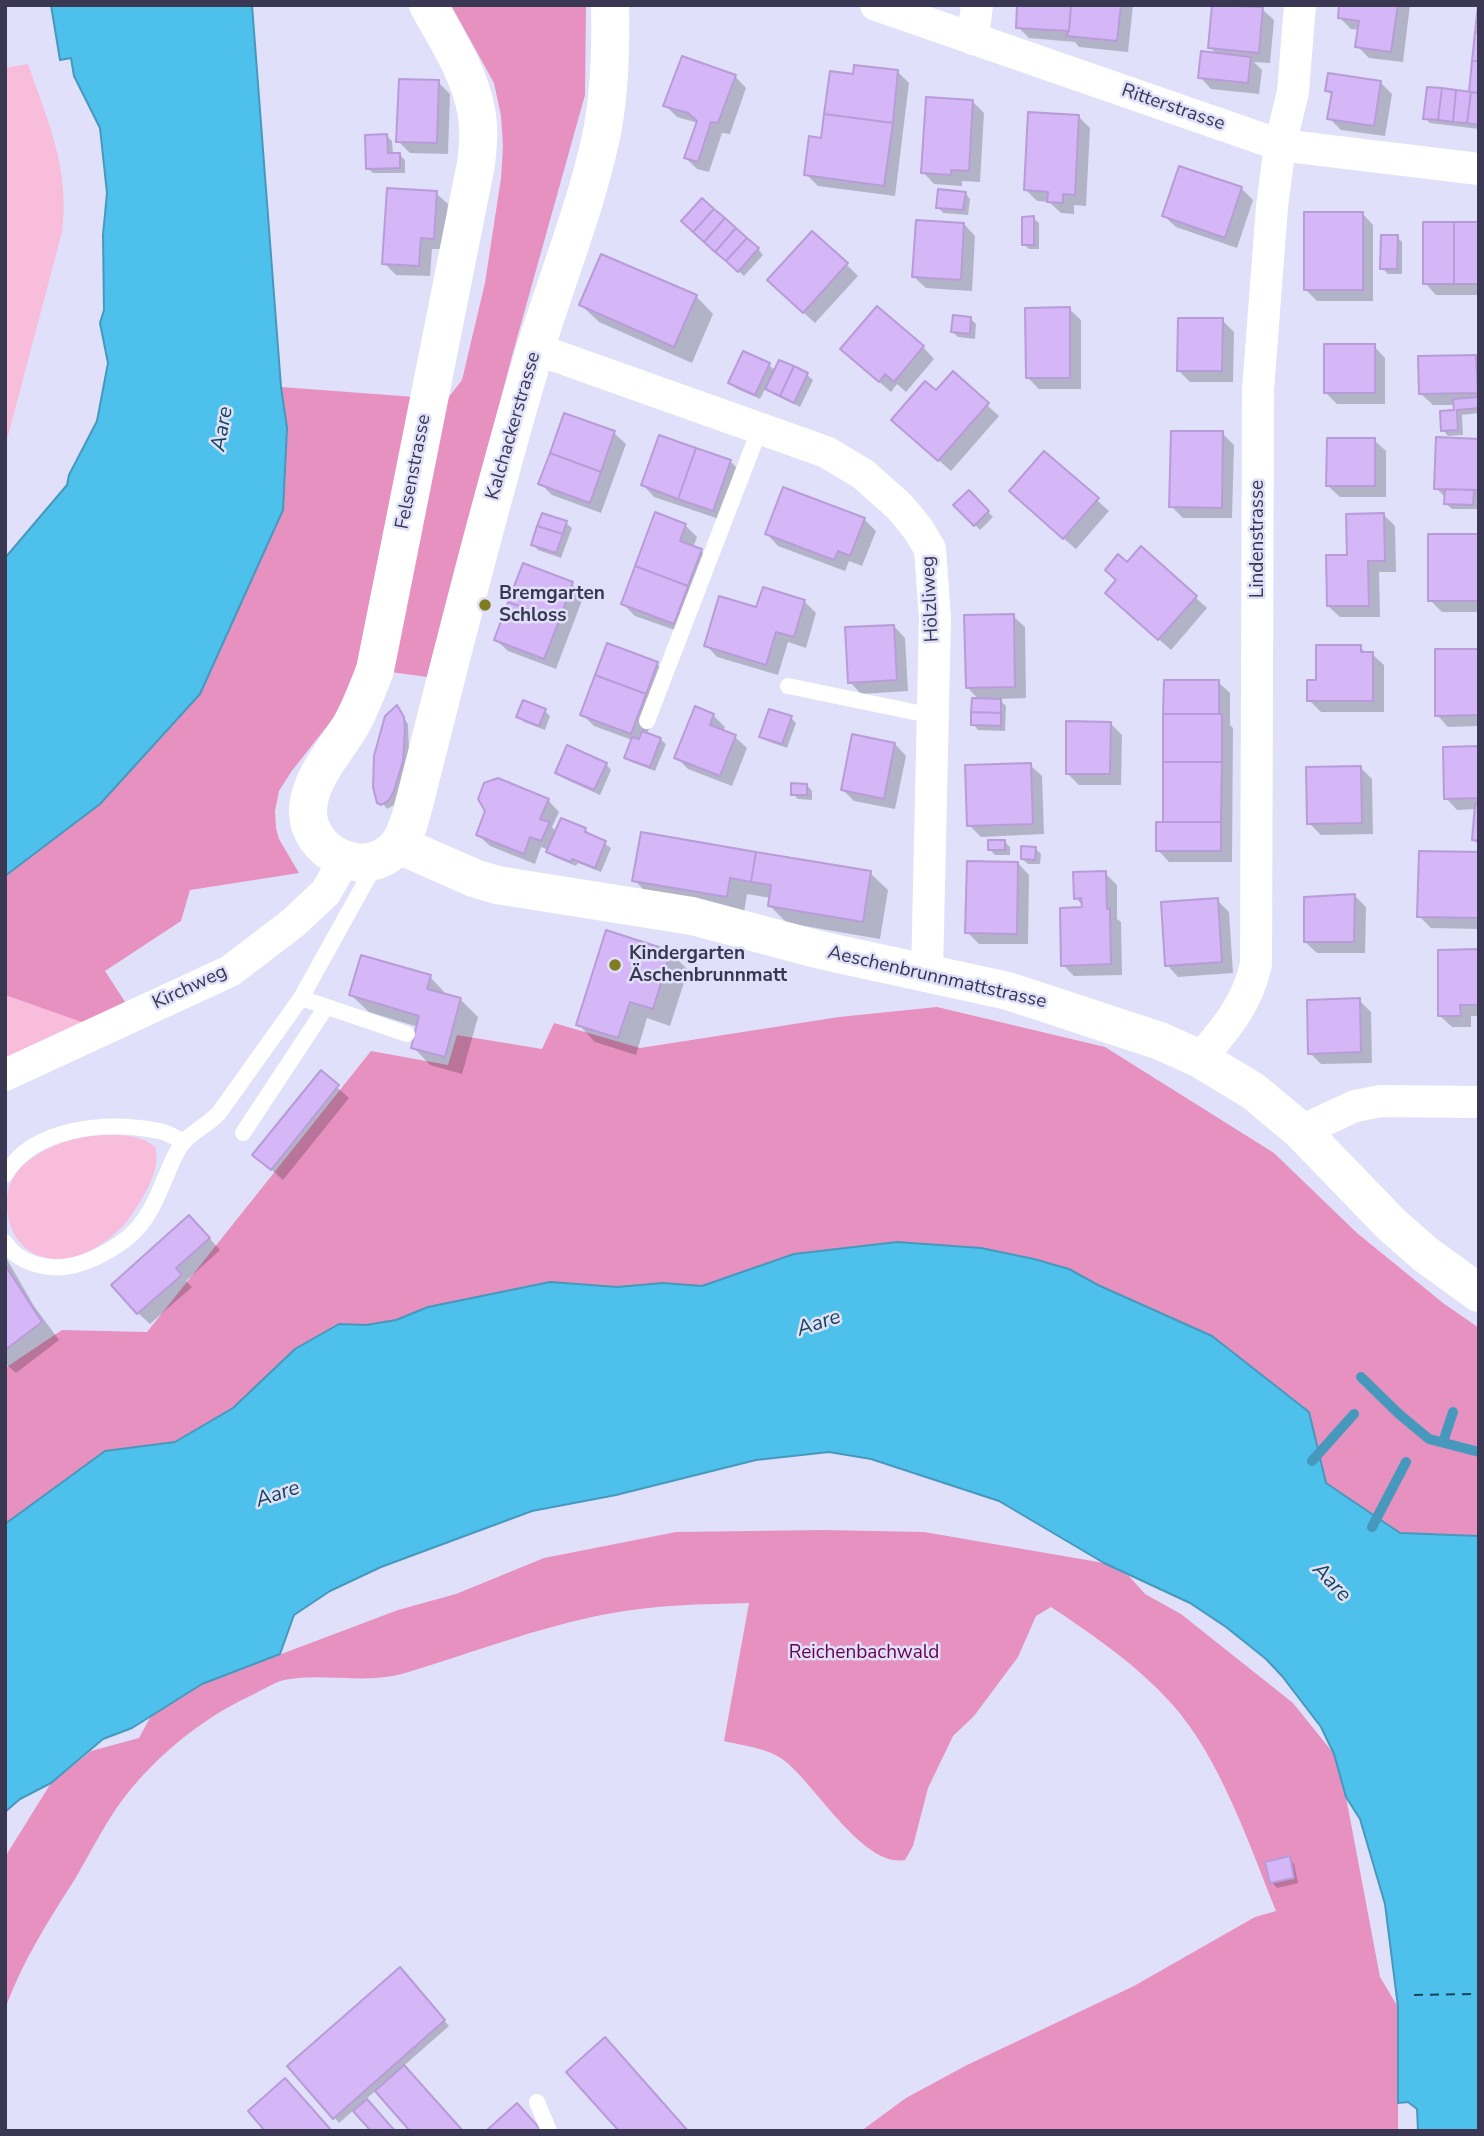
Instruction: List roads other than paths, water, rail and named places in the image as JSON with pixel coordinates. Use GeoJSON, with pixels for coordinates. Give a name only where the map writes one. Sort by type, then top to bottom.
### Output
{"type":"FeatureCollection","features":[{"type":"Feature","properties":{"kind":"street","name":"Felsenstrasse"},"geometry":{"type":"LineString","coordinates":[[374,855],[331,854],[315,838],[308,819],[310,795],[352,724],[375,670],[476,164],[477,111],[471,91],[464,71],[428,5]]}},
{"type":"Feature","properties":{"kind":"street","name":"Kalchackerstrasse"},"geometry":{"type":"LineString","coordinates":[[374,855],[405,834],[536,349],[583,206],[602,135],[611,45],[610,5]]}},
{"type":"Feature","properties":{"kind":"street","name":"Ritterstrasse"},"geometry":{"type":"LineString","coordinates":[[876,5],[1280,145],[1479,169]]}},
{"type":"Feature","properties":{"kind":"street"},"geometry":{"type":"LineString","coordinates":[[973,39],[976,5]]}},
{"type":"Feature","properties":{"kind":"street","name":"Lindenstrasse"},"geometry":{"type":"LineString","coordinates":[[1200,1059],[1241,1008],[1251,988],[1256,964],[1258,390],[1272,207],[1280,145],[1293,92],[1300,5]]}},
{"type":"Feature","properties":{"kind":"street","name":"Hölzliweg"},"geometry":{"type":"LineString","coordinates":[[536,349],[826,452],[863,474],[900,507],[918,529],[930,549],[935,618],[927,975]]}},
{"type":"Feature","properties":{"kind":"street","name":"Aeschenbrunnmattstrasse"},"geometry":{"type":"LineString","coordinates":[[374,855],[497,885],[692,916],[820,950],[1008,991],[1160,1041],[1200,1059],[1253,1091],[1301,1131],[1391,1224],[1425,1254],[1479,1293]]}},
{"type":"Feature","properties":{"kind":"street","name":"Kirchweg"},"geometry":{"type":"LineString","coordinates":[[5,1075],[230,971],[293,923],[326,892],[374,855]]}},
{"type":"Feature","properties":{"kind":"street"},"geometry":{"type":"LineString","coordinates":[[1301,1131],[1355,1106],[1381,1101],[1479,1102]]}},
{"type":"Feature","properties":{"kind":"lane"},"geometry":{"type":"LineString","coordinates":[[647,721],[760,428]]}},
{"type":"Feature","properties":{"kind":"lane"},"geometry":{"type":"LineString","coordinates":[[788,686],[933,716]]}},
{"type":"Feature","properties":{"kind":"lane"},"geometry":{"type":"LineString","coordinates":[[5,1242],[17,1256],[39,1266],[61,1268],[105,1252],[134,1234],[157,1199],[173,1158],[184,1142],[210,1124],[219,1113],[301,998],[374,855]]}},
{"type":"Feature","properties":{"kind":"lane"},"geometry":{"type":"LineString","coordinates":[[301,998],[407,1034]]}},
{"type":"Feature","properties":{"kind":"lane"},"geometry":{"type":"LineString","coordinates":[[243,1133],[327,1007]]}},
{"type":"Feature","properties":{"kind":"lane"},"geometry":{"type":"LineString","coordinates":[[5,1175],[31,1147],[80,1130],[103,1126],[161,1131],[184,1142]]}},
{"type":"Feature","properties":{"kind":"lane"},"geometry":{"type":"LineString","coordinates":[[537,2102],[549,2131]]}},
{"type":"Feature","properties":{"kind":"water","name":"Aare"},"geometry":{"type":"Polygon","coordinates":[[[51,5],[252,5],[281,387],[287,428],[283,510],[200,694],[100,804],[5,876],[5,558],[67,485],[69,475],[97,421],[108,363],[100,323],[104,310],[103,235],[107,193],[100,128],[74,76],[71,58],[60,60],[51,5]]]}},
{"type":"Feature","properties":{"kind":"water","name":"Aare"},"geometry":{"type":"Polygon","coordinates":[[[897,1242],[981,1248],[1069,1269],[1098,1285],[1212,1336],[1309,1412],[1326,1483],[1400,1533],[1479,1536],[1479,2131],[1418,2131],[1417,2109],[1408,2102],[1398,2103],[1398,2007],[1385,1904],[1360,1819],[1346,1797],[1334,1754],[1321,1727],[1282,1676],[1266,1659],[1226,1627],[1190,1603],[1104,1563],[999,1501],[871,1459],[829,1452],[756,1460],[616,1495],[532,1511],[381,1567],[330,1591],[294,1615],[280,1654],[202,1684],[132,1728],[103,1739],[51,1783],[20,1799],[5,1812],[5,1524],[105,1451],[175,1442],[233,1408],[295,1349],[339,1324],[366,1325],[396,1320],[428,1307],[550,1282],[617,1287],[663,1283],[702,1286],[794,1254],[897,1242]]]}},
{"type":"Feature","properties":{"kind":"waterway"},"geometry":{"type":"LineString","coordinates":[[1361,1377],[1429,1439],[1479,1452]]}},
{"type":"Feature","properties":{"kind":"waterway"},"geometry":{"type":"LineString","coordinates":[[1443,1442],[1453,1412]]}},
{"type":"Feature","properties":{"kind":"waterway"},"geometry":{"type":"LineString","coordinates":[[1312,1461],[1354,1414]]}},
{"type":"Feature","properties":{"kind":"waterway"},"geometry":{"type":"LineString","coordinates":[[1372,1527],[1406,1462]]}},
{"type":"Feature","properties":{"kind":"place","name":"Bremgarten Schloss"},"geometry":{"type":"Point","coordinates":[485,605]}},
{"type":"Feature","properties":{"kind":"place","name":"Kindergarten Äschenbrunnmatt"},"geometry":{"type":"Point","coordinates":[615,965]}},
{"type":"Feature","properties":{"kind":"park label","name":"Reichenbachwald"},"geometry":{"type":"Point","coordinates":[864,1653]}}]}
